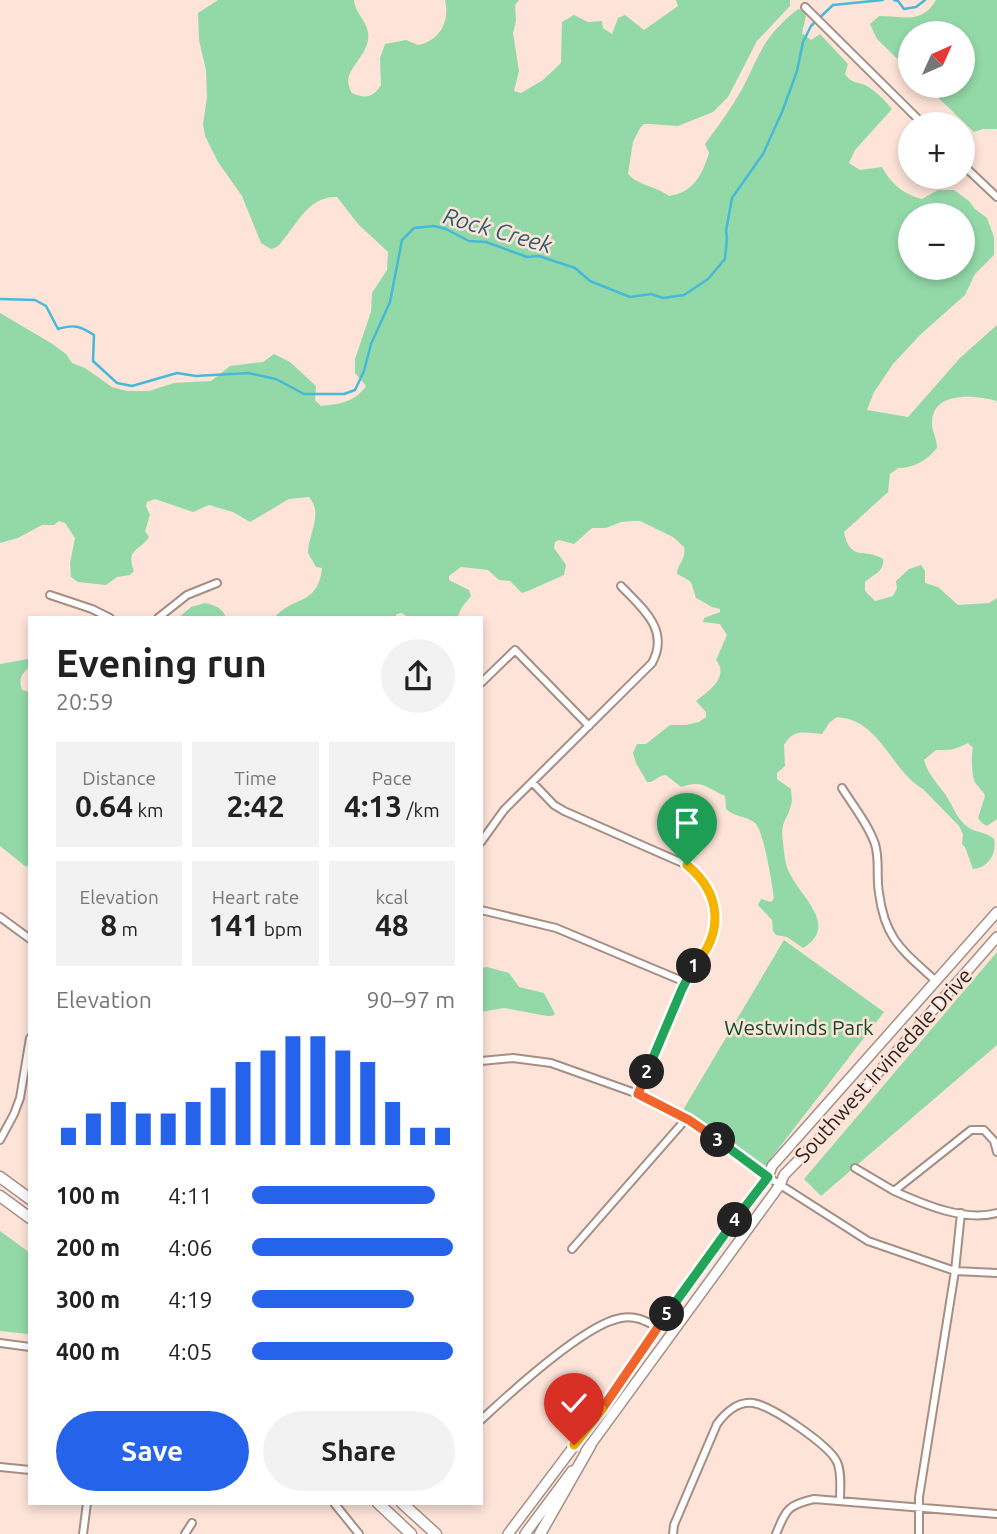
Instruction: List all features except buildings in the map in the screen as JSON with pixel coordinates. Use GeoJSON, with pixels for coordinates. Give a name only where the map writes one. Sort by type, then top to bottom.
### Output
{"type":"FeatureCollection","features":[{"type":"Feature","properties":{"kind":"main road","name":"Southwest Irvinedale Drive"},"geometry":{"type":"LineString","coordinates":[[508,1534],[623,1381],[657,1327],[768,1177],[772,1166],[997,912]]}},
{"type":"Feature","properties":{"kind":"main road","name":"Southwest Irvinedale Drive"},"geometry":{"type":"LineString","coordinates":[[525,1534],[780,1185],[784,1175],[826,1132],[997,937]]}},
{"type":"Feature","properties":{"kind":"main road"},"geometry":{"type":"LineString","coordinates":[[0,1178],[28,1198]]}},
{"type":"Feature","properties":{"kind":"main road"},"geometry":{"type":"LineString","coordinates":[[0,1196],[28,1217]]}},
{"type":"Feature","properties":{"kind":"main road"},"geometry":{"type":"LineString","coordinates":[[540,1534],[590,1446]]}},
{"type":"Feature","properties":{"kind":"main road"},"geometry":{"type":"LineString","coordinates":[[380,1505],[411,1534]]}},
{"type":"Feature","properties":{"kind":"main road"},"geometry":{"type":"LineString","coordinates":[[404,1505],[436,1534]]}},
{"type":"Feature","properties":{"kind":"street"},"geometry":{"type":"LineString","coordinates":[[808,10],[911,112]]}},
{"type":"Feature","properties":{"kind":"street"},"geometry":{"type":"LineString","coordinates":[[975,176],[997,197]]}},
{"type":"Feature","properties":{"kind":"street"},"geometry":{"type":"LineString","coordinates":[[160,616],[181,599],[217,583]]}},
{"type":"Feature","properties":{"kind":"street"},"geometry":{"type":"LineString","coordinates":[[483,839],[504,810],[646,672],[657,654],[660,646],[654,625],[621,586]]}},
{"type":"Feature","properties":{"kind":"street"},"geometry":{"type":"LineString","coordinates":[[50,595],[106,616]]}},
{"type":"Feature","properties":{"kind":"street"},"geometry":{"type":"LineString","coordinates":[[483,680],[515,650],[589,726]]}},
{"type":"Feature","properties":{"kind":"street"},"geometry":{"type":"LineString","coordinates":[[532,782],[554,805],[564,811],[687,865],[702,880],[712,900],[715,912],[714,933],[710,944],[685,982],[638,1094]]}},
{"type":"Feature","properties":{"kind":"street"},"geometry":{"type":"LineString","coordinates":[[842,788],[875,844],[878,857],[878,892],[890,935],[902,951],[936,981]]}},
{"type":"Feature","properties":{"kind":"street"},"geometry":{"type":"LineString","coordinates":[[483,910],[556,928],[685,982]]}},
{"type":"Feature","properties":{"kind":"street"},"geometry":{"type":"LineString","coordinates":[[0,917],[28,938]]}},
{"type":"Feature","properties":{"kind":"street"},"geometry":{"type":"LineString","coordinates":[[0,1140],[14,1114],[21,1093],[28,1050]]}},
{"type":"Feature","properties":{"kind":"street"},"geometry":{"type":"LineString","coordinates":[[483,1061],[513,1058],[551,1063],[638,1094],[686,1119],[768,1177],[868,1241],[955,1272],[997,1273]]}},
{"type":"Feature","properties":{"kind":"street"},"geometry":{"type":"LineString","coordinates":[[21,1093],[28,1095]]}},
{"type":"Feature","properties":{"kind":"street"},"geometry":{"type":"LineString","coordinates":[[572,1249],[686,1119]]}},
{"type":"Feature","properties":{"kind":"street"},"geometry":{"type":"LineString","coordinates":[[894,1191],[971,1130],[984,1130],[994,1141],[997,1153]]}},
{"type":"Feature","properties":{"kind":"street"},"geometry":{"type":"LineString","coordinates":[[855,1168],[924,1205],[961,1213],[997,1213]]}},
{"type":"Feature","properties":{"kind":"street"},"geometry":{"type":"LineString","coordinates":[[919,1534],[918,1507],[955,1272],[961,1213]]}},
{"type":"Feature","properties":{"kind":"street"},"geometry":{"type":"LineString","coordinates":[[483,1418],[552,1359],[610,1321],[633,1317],[657,1327]]}},
{"type":"Feature","properties":{"kind":"street"},"geometry":{"type":"LineString","coordinates":[[0,1343],[28,1347]]}},
{"type":"Feature","properties":{"kind":"street"},"geometry":{"type":"LineString","coordinates":[[673,1534],[674,1525],[717,1424],[731,1409],[751,1402],[766,1408],[827,1448],[837,1463],[840,1500]]}},
{"type":"Feature","properties":{"kind":"street"},"geometry":{"type":"LineString","coordinates":[[0,1467],[28,1470]]}},
{"type":"Feature","properties":{"kind":"street"},"geometry":{"type":"LineString","coordinates":[[776,1534],[785,1512],[795,1503],[814,1499],[997,1514]]}},
{"type":"Feature","properties":{"kind":"street"},"geometry":{"type":"LineString","coordinates":[[83,1534],[86,1505]]}},
{"type":"Feature","properties":{"kind":"street"},"geometry":{"type":"LineString","coordinates":[[336,1505],[359,1534]]}},
{"type":"Feature","properties":{"kind":"street"},"geometry":{"type":"LineString","coordinates":[[185,1534],[192,1523]]}},
{"type":"Feature","properties":{"kind":"green space"},"geometry":{"type":"Polygon","coordinates":[[[218,0],[354,0],[367,29],[368,40],[348,79],[352,93],[365,97],[375,93],[381,85],[380,58],[385,44],[406,40],[418,45],[438,35],[446,15],[445,0],[519,0],[515,5],[516,21],[513,33],[519,71],[514,91],[521,93],[543,80],[561,63],[562,22],[574,15],[588,22],[602,21],[603,28],[612,34],[618,18],[625,15],[644,30],[678,6],[676,0],[790,0],[790,6],[757,41],[728,97],[713,112],[678,126],[644,124],[640,128],[633,142],[628,174],[669,196],[685,191],[696,181],[709,153],[705,144],[738,96],[764,46],[786,19],[798,9],[804,10],[806,16],[802,33],[811,40],[820,34],[848,64],[845,74],[873,90],[892,109],[855,150],[849,163],[860,170],[882,167],[898,189],[922,199],[938,190],[954,190],[970,203],[898,203],[898,280],[972,280],[965,295],[920,335],[893,364],[874,392],[867,410],[908,417],[960,358],[997,325],[997,401],[967,397],[940,404],[934,411],[932,421],[937,448],[920,462],[910,467],[898,468],[890,474],[888,492],[844,532],[850,548],[854,551],[883,559],[880,570],[865,582],[865,591],[875,601],[893,596],[897,588],[896,581],[909,569],[921,565],[925,571],[925,583],[938,587],[958,605],[989,603],[997,598],[997,819],[987,826],[978,818],[985,796],[974,780],[973,748],[968,743],[953,749],[936,750],[924,760],[930,774],[963,823],[994,839],[994,850],[987,863],[973,869],[962,844],[963,834],[959,826],[912,781],[875,736],[852,720],[837,717],[822,734],[796,734],[784,745],[785,766],[777,773],[777,779],[791,789],[792,799],[782,830],[785,859],[790,874],[814,912],[818,931],[803,948],[787,937],[776,935],[772,920],[758,905],[761,899],[771,902],[774,898],[764,847],[755,823],[729,812],[726,809],[725,796],[704,786],[694,784],[681,787],[666,775],[647,782],[636,763],[633,753],[637,744],[646,744],[670,725],[686,725],[706,717],[706,712],[696,701],[719,678],[720,666],[716,660],[727,635],[720,624],[703,622],[704,618],[720,612],[720,609],[696,598],[691,582],[677,574],[684,547],[673,537],[640,521],[592,528],[574,544],[559,540],[555,542],[554,548],[566,565],[564,575],[522,593],[510,581],[499,580],[488,570],[461,567],[449,576],[449,580],[469,590],[471,596],[458,616],[406,616],[402,613],[396,616],[276,616],[310,594],[320,580],[322,568],[316,567],[308,553],[315,517],[309,497],[289,499],[250,522],[233,512],[209,505],[193,512],[155,499],[147,502],[150,515],[145,531],[149,537],[132,554],[134,571],[130,575],[117,577],[106,585],[78,582],[71,577],[70,563],[75,538],[65,523],[59,521],[54,525],[42,525],[18,538],[0,543],[0,313],[51,343],[66,354],[72,363],[85,368],[112,387],[127,391],[149,391],[174,383],[211,381],[230,366],[263,362],[274,354],[290,362],[316,386],[315,400],[321,406],[346,401],[357,396],[366,386],[355,373],[355,359],[371,312],[372,293],[387,270],[388,252],[358,224],[337,197],[326,198],[309,207],[277,247],[271,249],[261,243],[242,196],[218,162],[205,136],[203,124],[207,97],[206,70],[199,40],[198,13],[218,0]]]}},
{"type":"Feature","properties":{"kind":"green space"},"geometry":{"type":"Polygon","coordinates":[[[936,0],[997,0],[997,129],[975,132],[975,112],[953,112],[939,98],[975,98],[975,21],[898,21],[898,59],[877,39],[870,24],[879,16],[918,16],[936,0]]]}},
{"type":"Feature","properties":{"kind":"green space"},"geometry":{"type":"Polygon","coordinates":[[[975,209],[987,218],[994,237],[994,255],[975,274],[975,209]]]}},
{"type":"Feature","properties":{"kind":"green space"},"geometry":{"type":"Polygon","coordinates":[[[205,603],[223,611],[225,616],[180,616],[191,607],[205,603]]]}},
{"type":"Feature","properties":{"kind":"green space"},"geometry":{"type":"Polygon","coordinates":[[[28,659],[28,668],[20,682],[22,690],[28,692],[28,867],[0,846],[0,664],[28,659]]]}},
{"type":"Feature","properties":{"kind":"green space","name":"Westwinds Park"},"geometry":{"type":"Polygon","coordinates":[[[784,940],[884,1012],[765,1166],[683,1110],[784,940]]]}},
{"type":"Feature","properties":{"kind":"green space"},"geometry":{"type":"Polygon","coordinates":[[[997,952],[997,1045],[821,1196],[804,1179],[997,952]]]}},
{"type":"Feature","properties":{"kind":"green space"},"geometry":{"type":"Polygon","coordinates":[[[483,968],[509,973],[519,987],[544,993],[555,1014],[547,1016],[504,1008],[483,1012],[483,968]]]}},
{"type":"Feature","properties":{"kind":"green space"},"geometry":{"type":"Polygon","coordinates":[[[0,1231],[28,1252],[28,1334],[0,1331],[0,1231]]]}},
{"type":"Feature","properties":{"kind":"waterway","name":"Rock Creek"},"geometry":{"type":"LineString","coordinates":[[0,299],[35,300],[46,306],[58,329],[77,327],[94,335],[93,361],[117,383],[132,386],[177,373],[196,376],[248,373],[276,379],[304,394],[344,394],[355,390],[364,371],[371,344],[390,302],[402,240],[414,228],[434,226],[469,241],[486,242],[527,257],[539,256],[575,268],[590,281],[630,297],[651,294],[663,298],[684,295],[708,279],[725,259],[726,231],[732,198],[763,154],[782,112],[797,71],[803,42],[811,26],[833,5],[883,0]]}},
{"type":"Feature","properties":{"kind":"waterway","name":"Rock Creek"},"geometry":{"type":"LineString","coordinates":[[894,0],[904,9],[916,7],[925,0]]}},
{"type":"Feature","properties":{"kind":"route"},"geometry":{"type":"LineString","coordinates":[[574,1445],[623,1381],[652,1335],[768,1177],[689,1120],[638,1094],[685,982],[710,944],[714,933],[715,912],[712,900],[702,880],[687,865]]}}]}
